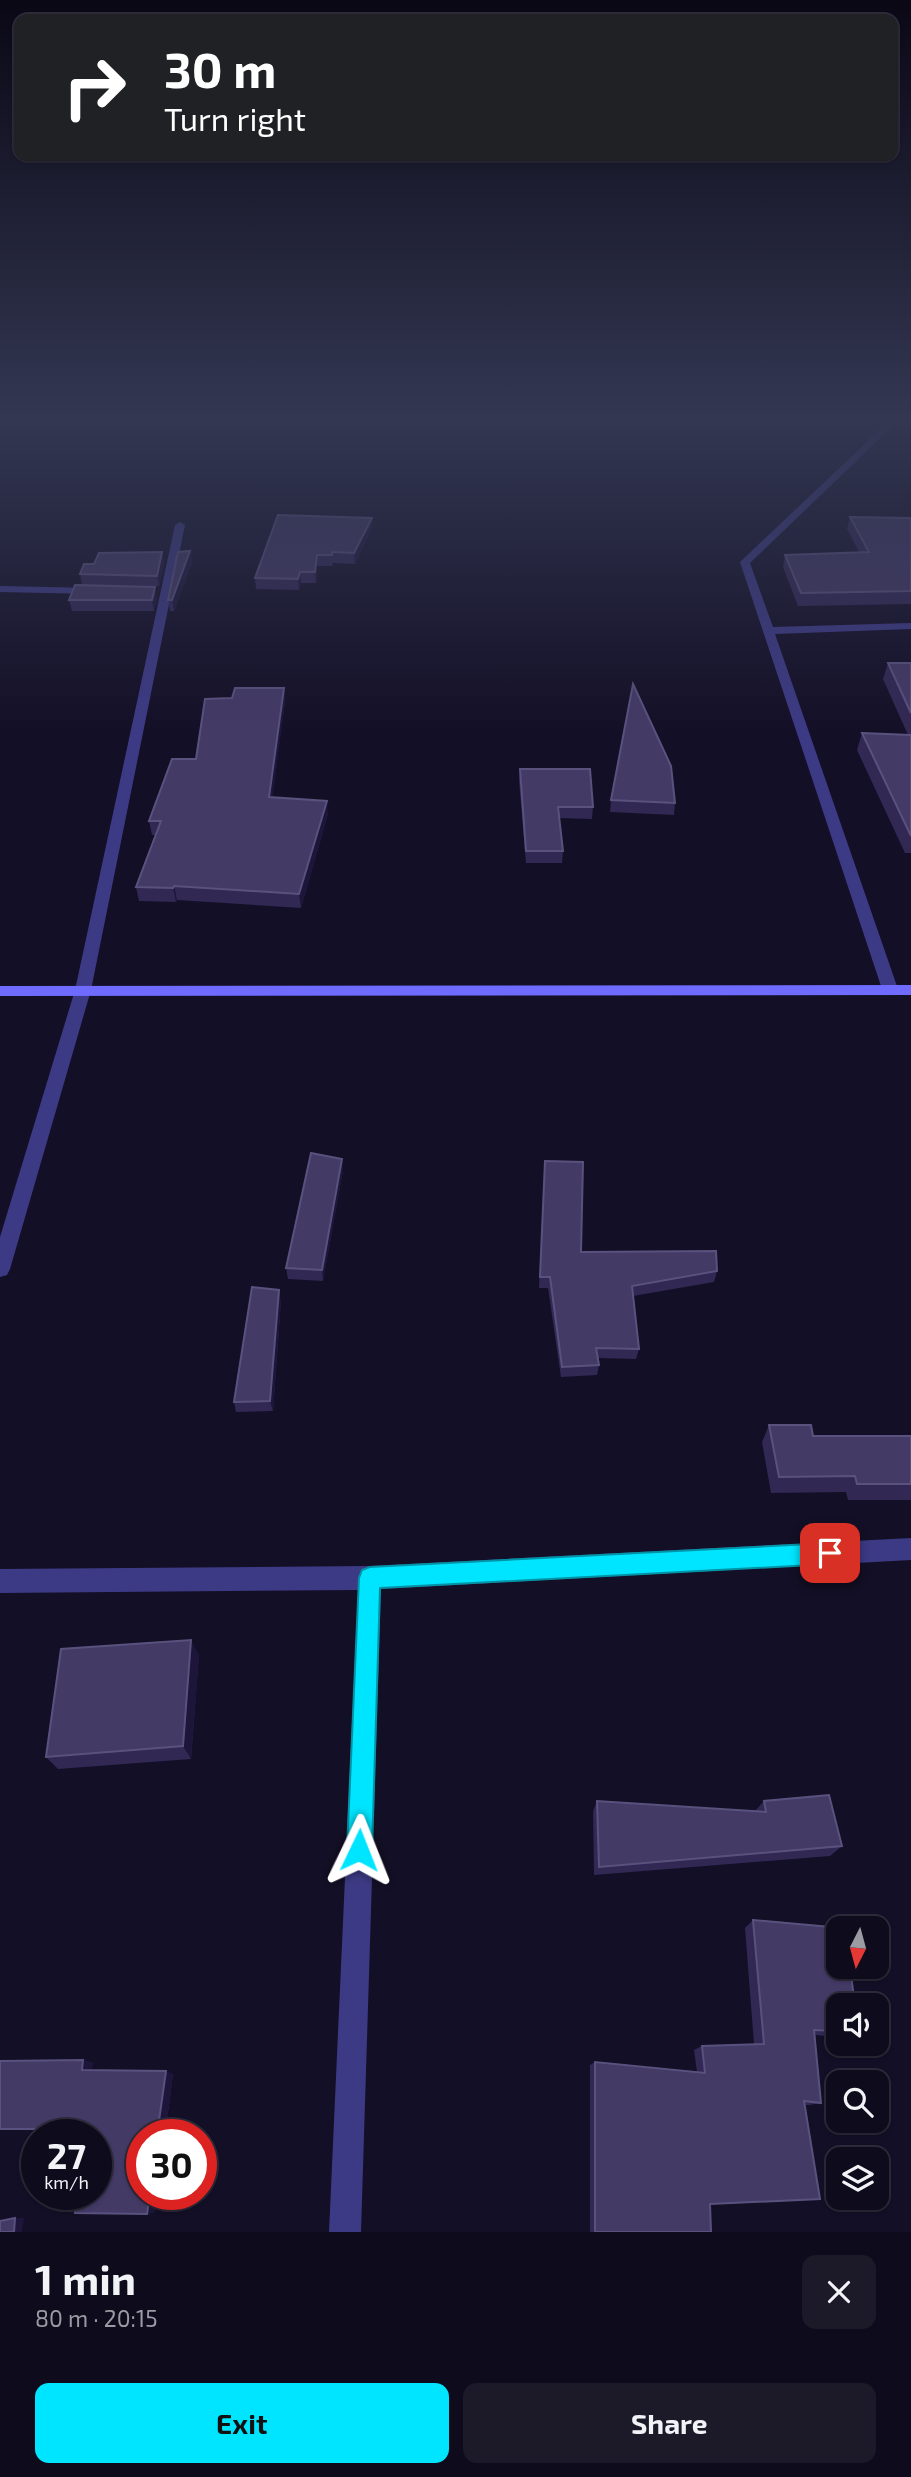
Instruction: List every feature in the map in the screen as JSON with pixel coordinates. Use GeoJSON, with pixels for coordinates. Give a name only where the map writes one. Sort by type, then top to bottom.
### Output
{"type":"FeatureCollection","features":[{"type":"Feature","properties":{"kind":"main road"},"geometry":{"type":"LineString","coordinates":[[0,991],[911,990]]}},
{"type":"Feature","properties":{"kind":"street"},"geometry":{"type":"LineString","coordinates":[[0,1269],[83,990],[159,592],[180,526]]}},
{"type":"Feature","properties":{"kind":"street"},"geometry":{"type":"LineString","coordinates":[[783,526],[745,562],[890,989]]}},
{"type":"Feature","properties":{"kind":"street"},"geometry":{"type":"LineString","coordinates":[[0,589],[111,591]]}},
{"type":"Feature","properties":{"kind":"street"},"geometry":{"type":"LineString","coordinates":[[768,631],[911,626]]}},
{"type":"Feature","properties":{"kind":"street"},"geometry":{"type":"LineString","coordinates":[[0,1581],[370,1578],[911,1549]]}},
{"type":"Feature","properties":{"kind":"street"},"geometry":{"type":"LineString","coordinates":[[345,2232],[370,1578]]}},
{"type":"Feature","properties":{"kind":"building"},"geometry":{"type":"Polygon","coordinates":[[[274,526],[368,526],[354,553],[332,552],[332,555],[317,555],[315,572],[300,572],[298,579],[255,578],[274,526]]]}},
{"type":"Feature","properties":{"kind":"building"},"geometry":{"type":"Polygon","coordinates":[[[855,526],[911,526],[911,591],[801,593],[785,555],[869,552],[855,526]]]}},
{"type":"Feature","properties":{"kind":"building"},"geometry":{"type":"Polygon","coordinates":[[[190,551],[172,600],[168,600],[178,552],[190,551]]]}},
{"type":"Feature","properties":{"kind":"building"},"geometry":{"type":"Polygon","coordinates":[[[162,552],[157,576],[80,574],[84,564],[94,564],[99,553],[162,552]]]}},
{"type":"Feature","properties":{"kind":"building"},"geometry":{"type":"Polygon","coordinates":[[[75,585],[155,587],[152,600],[69,600],[75,585]]]}},
{"type":"Feature","properties":{"kind":"building"},"geometry":{"type":"Polygon","coordinates":[[[888,663],[911,663],[911,713],[888,663]]]}},
{"type":"Feature","properties":{"kind":"building"},"geometry":{"type":"Polygon","coordinates":[[[633,684],[671,766],[675,803],[611,800],[633,684]]]}},
{"type":"Feature","properties":{"kind":"building"},"geometry":{"type":"Polygon","coordinates":[[[235,688],[284,688],[269,797],[327,801],[299,894],[174,886],[136,887],[161,821],[149,821],[172,759],[196,759],[205,699],[232,698],[235,688]]]}},
{"type":"Feature","properties":{"kind":"building"},"geometry":{"type":"Polygon","coordinates":[[[862,733],[911,735],[911,836],[862,733]]]}},
{"type":"Feature","properties":{"kind":"building"},"geometry":{"type":"Polygon","coordinates":[[[520,769],[590,769],[593,807],[558,807],[563,851],[526,851],[520,769]]]}},
{"type":"Feature","properties":{"kind":"building"},"geometry":{"type":"Polygon","coordinates":[[[311,1153],[342,1159],[322,1270],[286,1268],[311,1153]]]}},
{"type":"Feature","properties":{"kind":"building"},"geometry":{"type":"Polygon","coordinates":[[[545,1161],[583,1162],[581,1252],[716,1251],[717,1271],[632,1286],[639,1349],[596,1348],[599,1365],[562,1367],[550,1277],[540,1277],[545,1161]]]}},
{"type":"Feature","properties":{"kind":"building"},"geometry":{"type":"Polygon","coordinates":[[[252,1287],[279,1290],[270,1401],[234,1402],[252,1287]]]}},
{"type":"Feature","properties":{"kind":"building"},"geometry":{"type":"Polygon","coordinates":[[[769,1425],[811,1425],[813,1436],[911,1436],[911,1484],[857,1484],[855,1476],[779,1477],[769,1425]]]}},
{"type":"Feature","properties":{"kind":"building"},"geometry":{"type":"Polygon","coordinates":[[[191,1640],[183,1746],[46,1757],[61,1649],[191,1640]]]}},
{"type":"Feature","properties":{"kind":"building"},"geometry":{"type":"Polygon","coordinates":[[[829,1795],[842,1846],[599,1867],[597,1801],[766,1812],[764,1801],[829,1795]]]}},
{"type":"Feature","properties":{"kind":"building"},"geometry":{"type":"Polygon","coordinates":[[[753,1920],[826,1927],[826,1979],[852,1979],[853,1993],[826,1993],[826,2030],[814,2030],[821,2103],[804,2101],[820,2199],[710,2204],[711,2232],[595,2232],[595,2062],[705,2073],[702,2046],[764,2044],[753,1920]]]}},
{"type":"Feature","properties":{"kind":"building"},"geometry":{"type":"Polygon","coordinates":[[[83,2060],[82,2070],[166,2071],[159,2119],[126,2119],[126,2210],[148,2210],[147,2214],[75,2213],[75,2210],[112,2210],[112,2119],[21,2119],[21,2129],[0,2129],[0,2061],[83,2060]]]}},
{"type":"Feature","properties":{"kind":"building"},"geometry":{"type":"Polygon","coordinates":[[[15,2218],[14,2232],[0,2232],[0,2221],[15,2218]]]}},
{"type":"Feature","properties":{"kind":"route"},"geometry":{"type":"LineString","coordinates":[[359,1850],[370,1578],[830,1553]]}}]}
